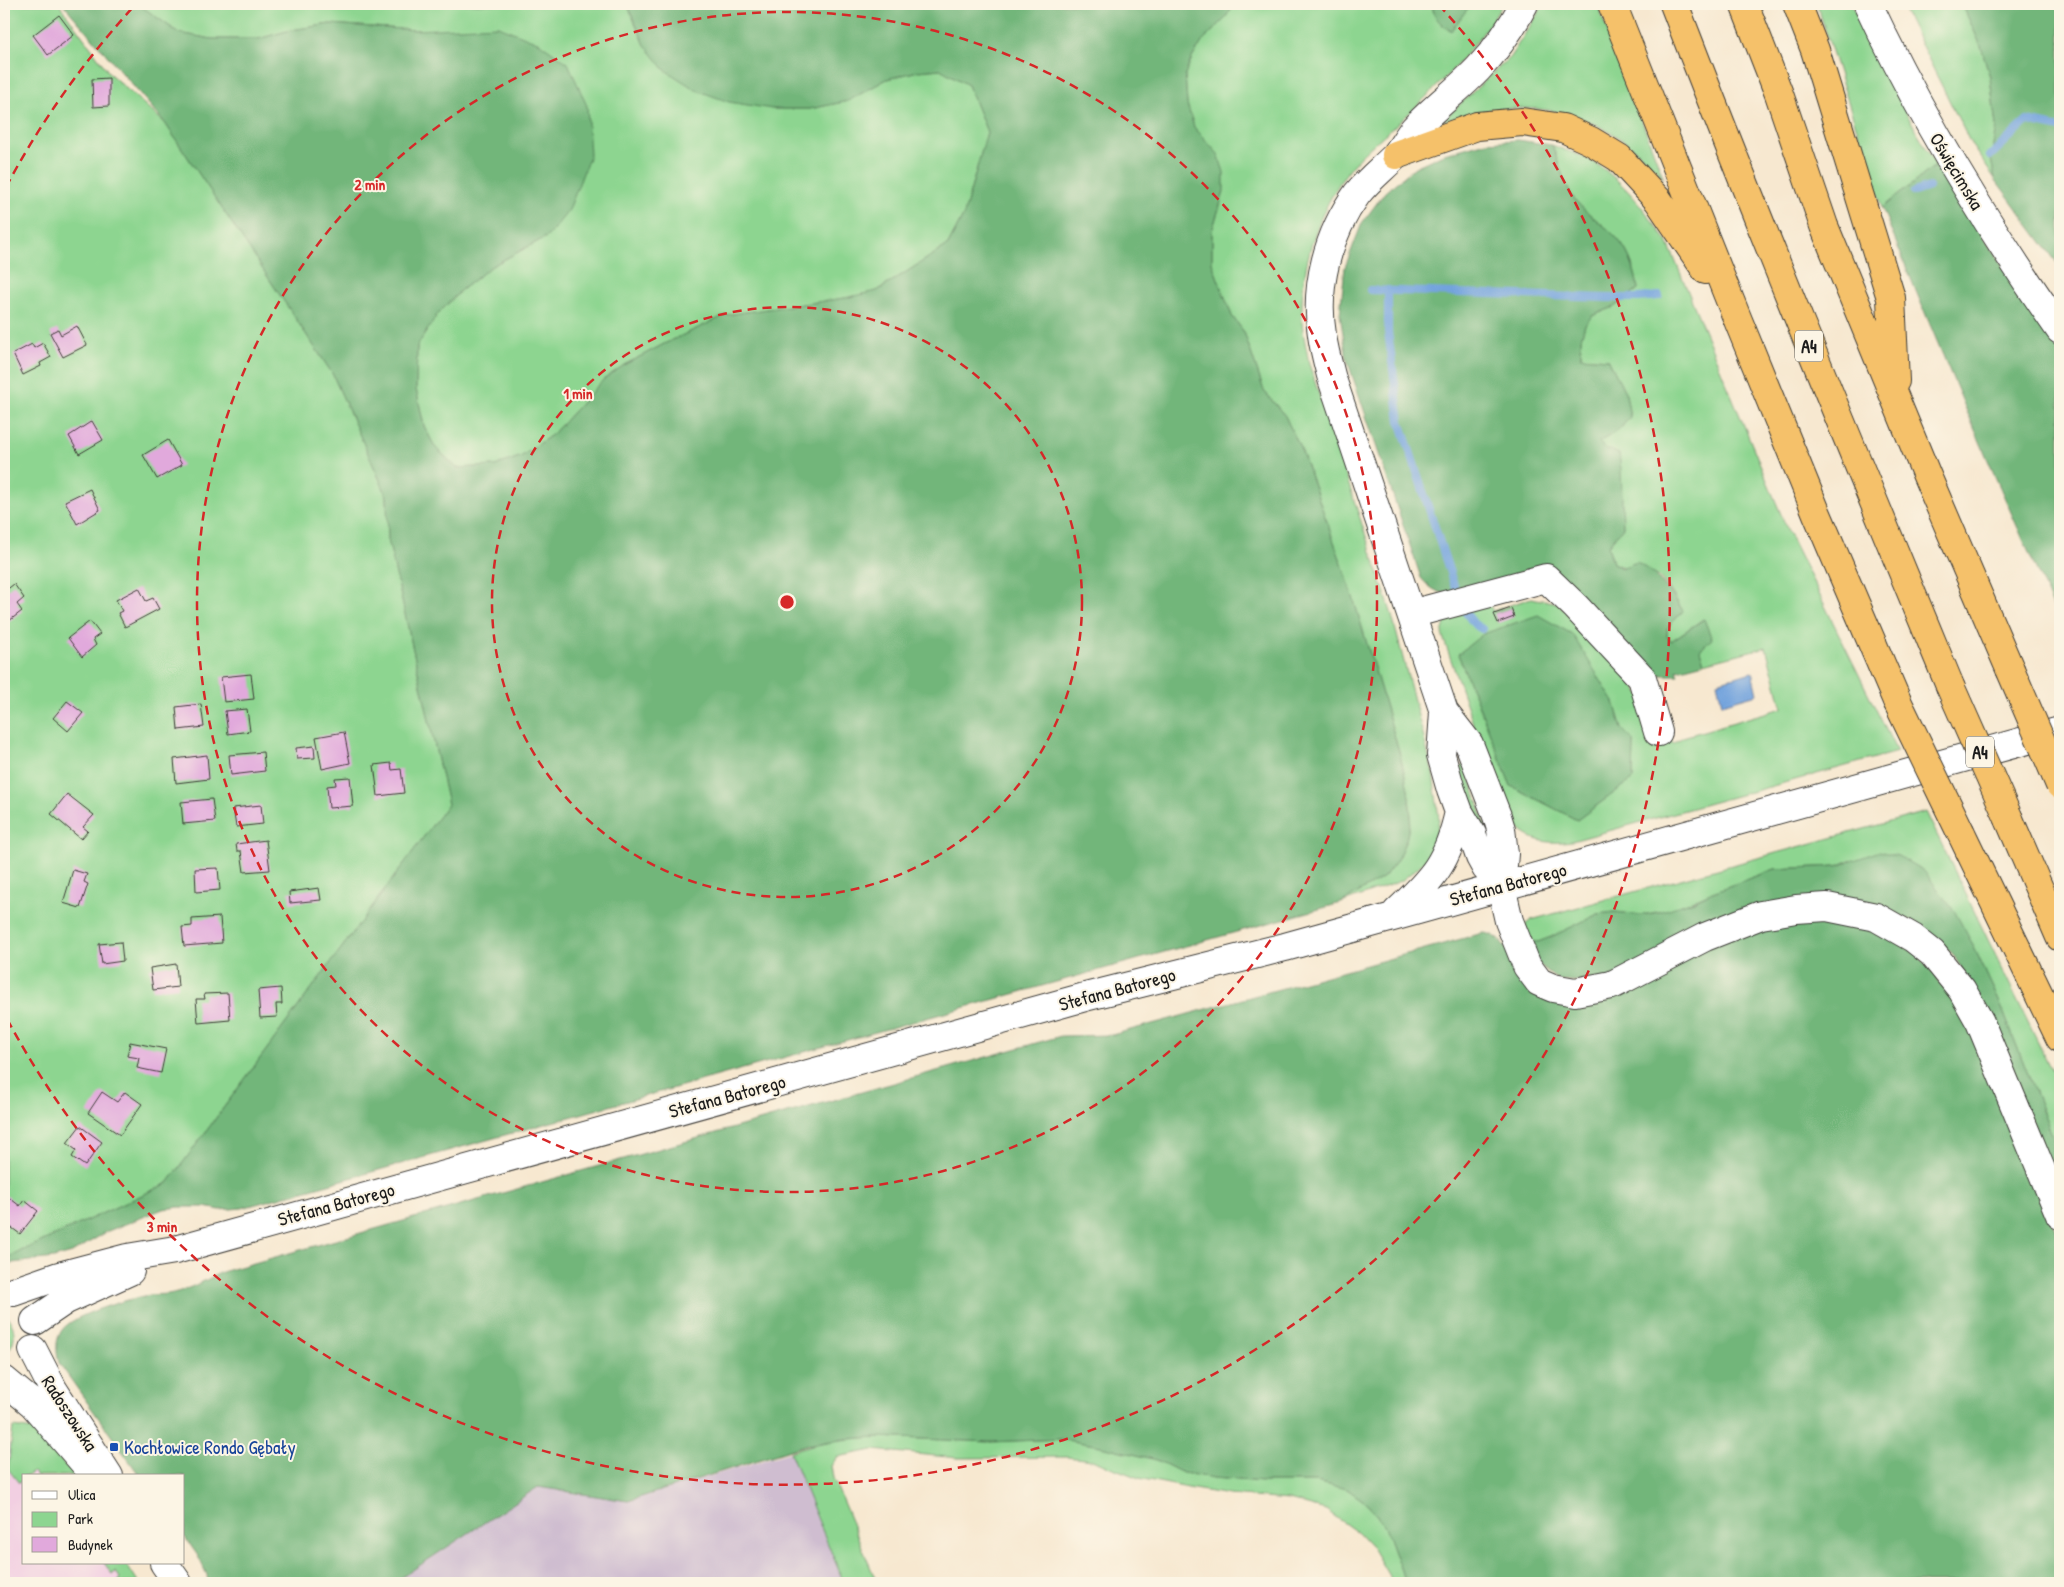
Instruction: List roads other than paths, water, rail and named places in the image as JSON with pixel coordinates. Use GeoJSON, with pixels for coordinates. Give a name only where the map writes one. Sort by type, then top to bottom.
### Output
{"type":"FeatureCollection","features":[{"type":"Feature","properties":{"kind":"highway"},"geometry":{"type":"LineString","coordinates":[[1612,4],[1735,313],[1835,555],[1898,700],[2060,1038]]}},
{"type":"Feature","properties":{"kind":"highway","name":"A4"},"geometry":{"type":"LineString","coordinates":[[1674,4],[1824,384],[1950,686],[2060,937]]}},
{"type":"Feature","properties":{"kind":"highway"},"geometry":{"type":"LineString","coordinates":[[1744,4],[1779,94],[1824,226],[2060,785]]}},
{"type":"Feature","properties":{"kind":"highway"},"geometry":{"type":"LineString","coordinates":[[1797,4],[1815,50],[1891,298],[1896,400]]}},
{"type":"Feature","properties":{"kind":"highway"},"geometry":{"type":"LineString","coordinates":[[1396,155],[1478,126],[1522,122],[1563,128],[1591,140],[1620,158],[1658,200],[1735,313]]}},
{"type":"Feature","properties":{"kind":"street"},"geometry":{"type":"LineString","coordinates":[[1524,4],[1517,18],[1479,68],[1414,129],[1396,155],[1372,176],[1343,216],[1333,238],[1325,264],[1320,309],[1322,333],[1332,379],[1444,712],[1469,744],[1497,816],[1504,854],[1501,886],[1509,921],[1527,966],[1540,982],[1553,988],[1575,992],[1612,985],[1706,937],[1761,915],[1796,909],[1827,907],[1855,911],[1876,917],[1914,938],[1932,953],[1962,990],[1980,1022],[2060,1215]]}},
{"type":"Feature","properties":{"kind":"street","name":"Oświęcimska"},"geometry":{"type":"LineString","coordinates":[[1868,4],[1921,109],[1954,167],[2019,272],[2060,330]]}},
{"type":"Feature","properties":{"kind":"street"},"geometry":{"type":"LineString","coordinates":[[1411,614],[1546,578],[1576,607],[1642,678],[1658,732]]}},
{"type":"Feature","properties":{"kind":"street"},"geometry":{"type":"LineString","coordinates":[[1444,712],[1441,755],[1459,812],[1472,834],[1486,868],[1501,886]]}},
{"type":"Feature","properties":{"kind":"street","name":"Stefana Batorego"},"geometry":{"type":"LineString","coordinates":[[8,1290],[127,1258],[175,1250],[1056,1005],[1284,947],[2060,731]]}},
{"type":"Feature","properties":{"kind":"street"},"geometry":{"type":"LineString","coordinates":[[1394,915],[1426,885],[1436,872],[1453,839],[1459,812]]}},
{"type":"Feature","properties":{"kind":"street","name":"Stefana Batorego"},"geometry":{"type":"LineString","coordinates":[[35,1322],[66,1300],[175,1250]]}},
{"type":"Feature","properties":{"kind":"street"},"geometry":{"type":"LineString","coordinates":[[4,1380],[20,1370],[28,1361],[32,1350],[35,1322],[29,1308],[21,1298],[8,1290]]}},
{"type":"Feature","properties":{"kind":"street","name":"Radoszowska"},"geometry":{"type":"LineString","coordinates":[[32,1350],[53,1389],[108,1474]]}},
{"type":"Feature","properties":{"kind":"street","name":"Radoszowska"},"geometry":{"type":"LineString","coordinates":[[4,1380],[33,1404],[93,1474]]}},
{"type":"Feature","properties":{"kind":"street"},"geometry":{"type":"LineString","coordinates":[[165,1564],[178,1583]]}},
{"type":"Feature","properties":{"kind":"water"},"geometry":{"type":"Polygon","coordinates":[[[1752,672],[1757,694],[1722,704],[1717,682],[1752,672]]]}},
{"type":"Feature","properties":{"kind":"waterway"},"geometry":{"type":"LineString","coordinates":[[1990,156],[2027,121],[2060,128]]}},
{"type":"Feature","properties":{"kind":"waterway"},"geometry":{"type":"LineString","coordinates":[[1914,192],[1929,187]]}},
{"type":"Feature","properties":{"kind":"waterway"},"geometry":{"type":"LineString","coordinates":[[1370,290],[1608,298],[1659,296]]}},
{"type":"Feature","properties":{"kind":"waterway"},"geometry":{"type":"LineString","coordinates":[[1388,290],[1388,332],[1400,421],[1454,585]]}},
{"type":"Feature","properties":{"kind":"waterway"},"geometry":{"type":"LineString","coordinates":[[1466,613],[1474,624],[1482,629]]}},
{"type":"Feature","properties":{"kind":"place","name":"Kochłowice Rondo Gębały"},"geometry":{"type":"Point","coordinates":[114,1447]}}]}
